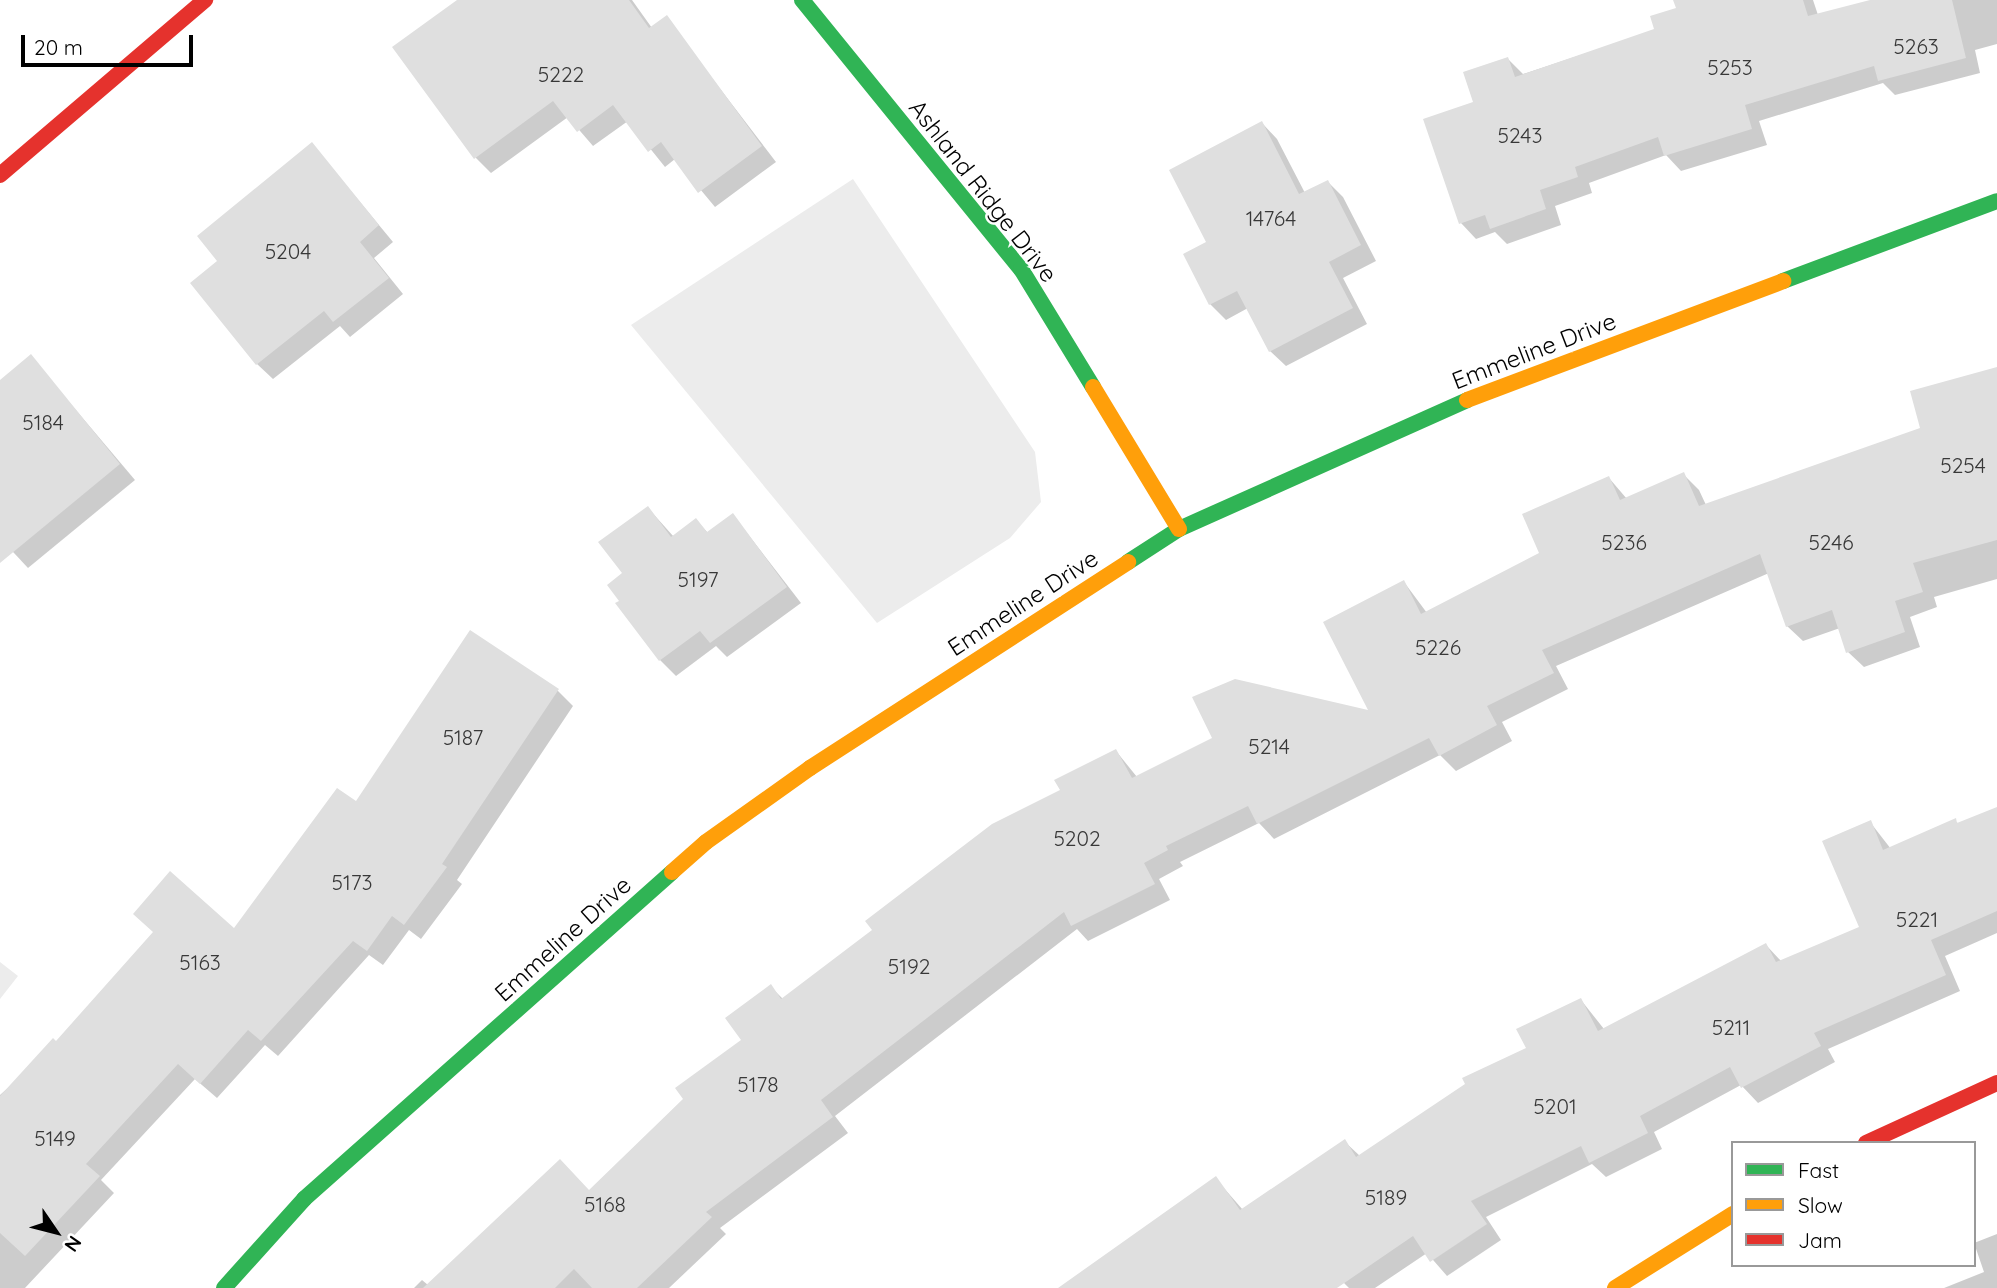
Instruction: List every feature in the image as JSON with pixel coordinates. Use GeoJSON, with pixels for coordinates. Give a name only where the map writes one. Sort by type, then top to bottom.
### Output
{"type":"FeatureCollection","features":[{"type":"Feature","properties":{"kind":"street"},"geometry":{"type":"LineString","coordinates":[[0,175],[205,0]]}},
{"type":"Feature","properties":{"kind":"street","name":"Ashland Ridge Drive"},"geometry":{"type":"LineString","coordinates":[[802,0],[1021,268],[1179,529]]}},
{"type":"Feature","properties":{"kind":"street","name":"Emmeline Drive"},"geometry":{"type":"LineString","coordinates":[[224,1288],[304,1199],[706,842],[810,768],[1179,529],[1474,397],[1997,201]]}},
{"type":"Feature","properties":{"kind":"street"},"geometry":{"type":"LineString","coordinates":[[1870,1141],[1997,1083]]}},
{"type":"Feature","properties":{"kind":"street"},"geometry":{"type":"LineString","coordinates":[[1615,1288],[1731,1215]]}},
{"type":"Feature","properties":{"kind":"shaded area"},"geometry":{"type":"Polygon","coordinates":[[[853,179],[1035,452],[1041,502],[1010,538],[877,623],[631,325],[853,179]]]}},
{"type":"Feature","properties":{"kind":"shaded area"},"geometry":{"type":"Polygon","coordinates":[[[0,962],[18,976],[0,999],[0,962]]]}},
{"type":"Feature","properties":{"kind":"building"},"geometry":{"type":"Polygon","coordinates":[[[457,0],[629,0],[649,28],[667,15],[762,146],[698,193],[661,142],[648,152],[613,105],[577,132],[553,101],[474,159],[392,47],[457,0]]]}},
{"type":"Feature","properties":{"kind":"building"},"geometry":{"type":"Polygon","coordinates":[[[1673,0],[1803,0],[1808,16],[1870,0],[1952,0],[1966,58],[1878,81],[1874,66],[1745,105],[1752,129],[1664,156],[1658,137],[1575,167],[1578,177],[1540,190],[1546,209],[1490,229],[1485,215],[1459,224],[1423,119],[1473,102],[1463,72],[1508,57],[1515,77],[1654,29],[1650,16],[1676,8],[1673,0]]]}},
{"type":"Feature","properties":{"kind":"building"},"geometry":{"type":"Polygon","coordinates":[[[1262,121],[1299,194],[1328,180],[1361,245],[1329,262],[1353,308],[1269,352],[1237,291],[1209,305],[1183,254],[1206,242],[1169,170],[1262,121]]]}},
{"type":"Feature","properties":{"kind":"building"},"geometry":{"type":"Polygon","coordinates":[[[312,142],[379,225],[360,242],[389,278],[333,322],[324,311],[256,365],[190,283],[217,261],[197,236],[312,142]]]}},
{"type":"Feature","properties":{"kind":"building"},"geometry":{"type":"Polygon","coordinates":[[[31,354],[120,464],[0,563],[0,380],[31,354]]]}},
{"type":"Feature","properties":{"kind":"building"},"geometry":{"type":"Polygon","coordinates":[[[1997,367],[1997,540],[1913,563],[1923,592],[1895,601],[1905,632],[1846,653],[1832,610],[1786,627],[1760,554],[1542,650],[1554,673],[1487,706],[1497,725],[1439,756],[1429,738],[1257,824],[1248,806],[1166,846],[1168,850],[1144,863],[1155,884],[1071,926],[1064,912],[821,1100],[833,1117],[706,1212],[712,1217],[637,1288],[592,1288],[574,1269],[555,1288],[423,1288],[560,1159],[589,1190],[683,1099],[675,1088],[741,1040],[725,1018],[771,984],[781,999],[872,930],[865,921],[992,824],[1060,790],[1054,780],[1116,749],[1132,778],[1212,738],[1192,697],[1235,679],[1368,710],[1323,622],[1404,580],[1421,614],[1539,553],[1522,514],[1609,476],[1620,500],[1684,472],[1699,506],[1920,428],[1910,391],[1997,367]]]}},
{"type":"Feature","properties":{"kind":"building"},"geometry":{"type":"Polygon","coordinates":[[[648,506],[671,537],[696,518],[707,532],[733,513],[787,587],[710,643],[700,631],[659,661],[615,603],[619,601],[607,585],[622,573],[598,542],[648,506]]]}},
{"type":"Feature","properties":{"kind":"building"},"geometry":{"type":"Polygon","coordinates":[[[470,630],[559,689],[442,864],[447,867],[404,925],[392,916],[367,951],[353,941],[261,1041],[248,1030],[200,1084],[178,1064],[86,1164],[100,1176],[25,1256],[0,1233],[0,1096],[53,1038],[56,1041],[153,932],[133,914],[170,871],[234,928],[337,788],[356,801],[470,630]]]}},
{"type":"Feature","properties":{"kind":"building"},"geometry":{"type":"Polygon","coordinates":[[[1997,807],[1997,911],[1931,940],[1946,975],[1814,1033],[1821,1046],[1741,1088],[1730,1067],[1640,1116],[1648,1133],[1589,1163],[1581,1146],[1471,1201],[1487,1224],[1430,1262],[1413,1236],[1337,1288],[1058,1288],[1216,1176],[1240,1210],[1345,1139],[1356,1157],[1465,1084],[1462,1078],[1526,1048],[1516,1029],[1581,998],[1598,1031],[1766,943],[1776,962],[1859,927],[1822,841],[1871,820],[1883,850],[1956,818],[1957,823],[1997,807]]]}},
{"type":"Feature","properties":{"kind":"traffic: fast"},"geometry":{"type":"LineString","coordinates":[[802,0],[1021,269],[1093,387]]}},
{"type":"Feature","properties":{"kind":"traffic: fast"},"geometry":{"type":"LineString","coordinates":[[1783,281],[1997,201]]}},
{"type":"Feature","properties":{"kind":"traffic: fast"},"geometry":{"type":"LineString","coordinates":[[1128,562],[1179,529],[1467,400]]}},
{"type":"Feature","properties":{"kind":"traffic: fast"},"geometry":{"type":"LineString","coordinates":[[224,1288],[304,1199],[672,872]]}},
{"type":"Feature","properties":{"kind":"traffic: slow"},"geometry":{"type":"LineString","coordinates":[[1467,400],[1783,281]]}},
{"type":"Feature","properties":{"kind":"traffic: slow"},"geometry":{"type":"LineString","coordinates":[[1093,387],[1179,529]]}},
{"type":"Feature","properties":{"kind":"traffic: slow"},"geometry":{"type":"LineString","coordinates":[[672,872],[706,842],[810,768],[1128,562]]}},
{"type":"Feature","properties":{"kind":"traffic: slow"},"geometry":{"type":"LineString","coordinates":[[1615,1288],[1731,1215]]}},
{"type":"Feature","properties":{"kind":"traffic: jam"},"geometry":{"type":"LineString","coordinates":[[0,175],[205,0]]}},
{"type":"Feature","properties":{"kind":"traffic: jam"},"geometry":{"type":"LineString","coordinates":[[1870,1141],[1997,1083]]}}]}
